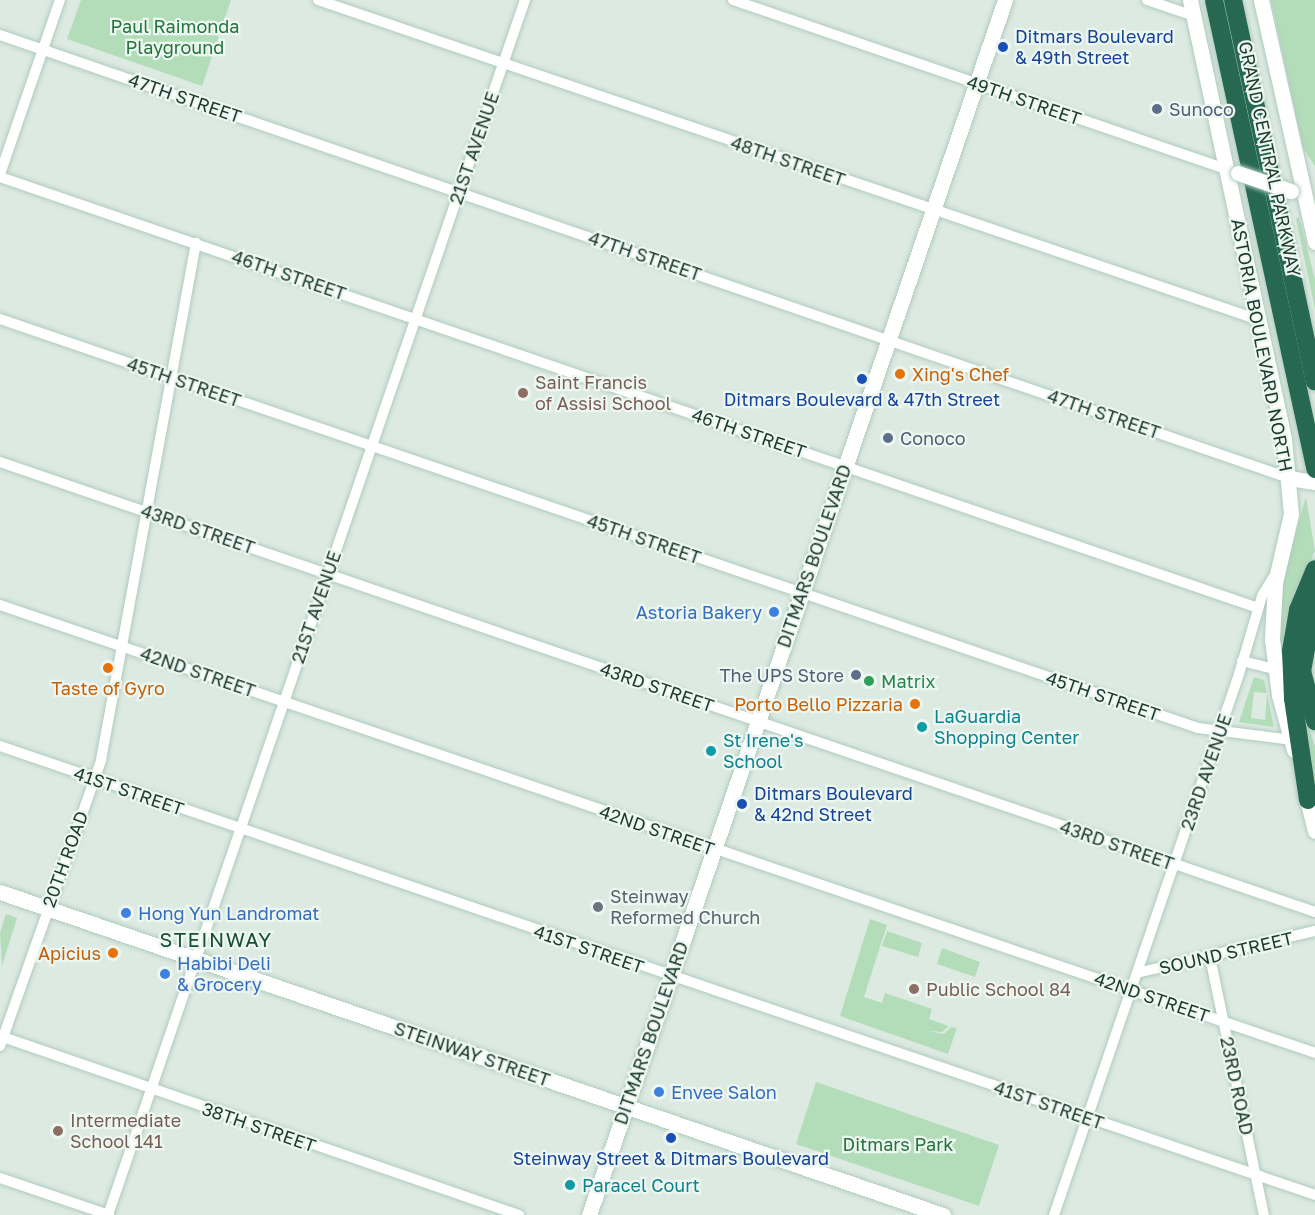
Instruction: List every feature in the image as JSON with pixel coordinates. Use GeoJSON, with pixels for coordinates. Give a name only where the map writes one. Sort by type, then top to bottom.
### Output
{"type":"FeatureCollection","features":[{"type":"Feature","properties":{"kind":"highway","name":"GRAND CENTRAL PARKWAY"},"geometry":{"type":"LineString","coordinates":[[1214,0],[1314,478]]}},
{"type":"Feature","properties":{"kind":"highway","name":"GRAND CENTRAL PARKWAY"},"geometry":{"type":"LineString","coordinates":[[1233,0],[1315,381]]}},
{"type":"Feature","properties":{"kind":"highway"},"geometry":{"type":"LineString","coordinates":[[1315,569],[1302,671],[1315,722]]}},
{"type":"Feature","properties":{"kind":"highway"},"geometry":{"type":"LineString","coordinates":[[1308,801],[1291,673],[1292,636],[1309,603]]}},
{"type":"Feature","properties":{"kind":"street"},"geometry":{"type":"LineString","coordinates":[[0,176],[60,0]]}},
{"type":"Feature","properties":{"kind":"street","name":"48TH STREET"},"geometry":{"type":"LineString","coordinates":[[318,0],[932,211],[1259,320]]}},
{"type":"Feature","properties":{"kind":"street","name":"21ST AVENUE"},"geometry":{"type":"LineString","coordinates":[[109,1215],[525,0]]}},
{"type":"Feature","properties":{"kind":"street","name":"49TH STREET"},"geometry":{"type":"LineString","coordinates":[[734,0],[1303,196]]}},
{"type":"Feature","properties":{"kind":"street","name":"DITMARS BOULEVARD"},"geometry":{"type":"LineString","coordinates":[[589,1215],[1005,0]]}},
{"type":"Feature","properties":{"kind":"street"},"geometry":{"type":"LineString","coordinates":[[1148,0],[1194,16]]}},
{"type":"Feature","properties":{"kind":"street","name":"ASTORIA BOULEVARD NORTH"},"geometry":{"type":"LineString","coordinates":[[1190,0],[1232,171],[1289,478],[1291,514],[1278,569],[1272,620],[1274,669],[1315,831]]}},
{"type":"Feature","properties":{"kind":"street"},"geometry":{"type":"LineString","coordinates":[[1261,0],[1315,242]]}},
{"type":"Feature","properties":{"kind":"street","name":"47TH STREET"},"geometry":{"type":"LineString","coordinates":[[0,35],[1289,478]]}},
{"type":"Feature","properties":{"kind":"street","name":"46TH STREET"},"geometry":{"type":"LineString","coordinates":[[0,176],[1258,608]]}},
{"type":"Feature","properties":{"kind":"street","name":"20TH ROAD"},"geometry":{"type":"LineString","coordinates":[[1,1040],[94,778],[124,646],[196,243]]}},
{"type":"Feature","properties":{"kind":"street","name":"45TH STREET"},"geometry":{"type":"LineString","coordinates":[[0,319],[1187,724],[1220,731],[1292,740]]}},
{"type":"Feature","properties":{"kind":"street","name":"43RD STREET"},"geometry":{"type":"LineString","coordinates":[[0,462],[1315,912]]}},
{"type":"Feature","properties":{"kind":"street"},"geometry":{"type":"LineString","coordinates":[[1289,478],[1314,478]]}},
{"type":"Feature","properties":{"kind":"street","name":"23RD AVENUE"},"geometry":{"type":"LineString","coordinates":[[1054,1215],[1220,731],[1258,608],[1278,569]]}},
{"type":"Feature","properties":{"kind":"street","name":"42ND STREET"},"geometry":{"type":"LineString","coordinates":[[0,605],[1315,1053]]}},
{"type":"Feature","properties":{"kind":"street"},"geometry":{"type":"LineString","coordinates":[[1242,661],[1274,669]]}},
{"type":"Feature","properties":{"kind":"street","name":"41ST STREET"},"geometry":{"type":"LineString","coordinates":[[0,746],[240,830],[1315,1195]]}},
{"type":"Feature","properties":{"kind":"street","name":"STEINWAY STREET"},"geometry":{"type":"LineString","coordinates":[[0,892],[943,1215]]}},
{"type":"Feature","properties":{"kind":"street","name":"SOUND STREET"},"geometry":{"type":"LineString","coordinates":[[1137,973],[1315,931]]}},
{"type":"Feature","properties":{"kind":"street","name":"23RD ROAD"},"geometry":{"type":"LineString","coordinates":[[1210,957],[1264,1215]]}},
{"type":"Feature","properties":{"kind":"street","name":"38TH STREET"},"geometry":{"type":"LineString","coordinates":[[1,1040],[519,1215]]}},
{"type":"Feature","properties":{"kind":"street"},"geometry":{"type":"LineString","coordinates":[[0,1178],[109,1215]]}},
{"type":"Feature","properties":{"kind":"green space","name":"Paul Raimonda Playground"},"geometry":{"type":"Polygon","coordinates":[[[81,0],[231,0],[202,86],[67,39],[81,0]]]}},
{"type":"Feature","properties":{"kind":"green space"},"geometry":{"type":"Polygon","coordinates":[[[1271,0],[1315,0],[1315,166],[1303,148],[1271,0]]]}},
{"type":"Feature","properties":{"kind":"green space"},"geometry":{"type":"Polygon","coordinates":[[[1299,217],[1315,279],[1315,309],[1296,219],[1299,217]]]}},
{"type":"Feature","properties":{"kind":"green space"},"geometry":{"type":"Polygon","coordinates":[[[1306,497],[1315,551],[1294,594],[1285,624],[1284,654],[1280,654],[1282,582],[1306,497]]]}},
{"type":"Feature","properties":{"kind":"green space"},"geometry":{"type":"Polygon","coordinates":[[[1254,677],[1264,680],[1267,693],[1254,692],[1251,718],[1265,720],[1267,694],[1274,727],[1239,722],[1254,677]]]}},
{"type":"Feature","properties":{"kind":"green space"},"geometry":{"type":"Polygon","coordinates":[[[1305,717],[1315,746],[1315,788],[1305,717]]]}},
{"type":"Feature","properties":{"kind":"green space"},"geometry":{"type":"Polygon","coordinates":[[[6,914],[17,918],[2,966],[0,933],[6,914]]]}},
{"type":"Feature","properties":{"kind":"green space"},"geometry":{"type":"Polygon","coordinates":[[[870,919],[887,925],[864,997],[882,1003],[885,993],[932,1009],[929,1019],[949,1026],[942,1032],[928,1031],[944,1034],[951,1027],[957,1028],[948,1054],[840,1016],[870,919]]]}},
{"type":"Feature","properties":{"kind":"green space"},"geometry":{"type":"Polygon","coordinates":[[[887,931],[922,943],[918,957],[882,946],[887,931]]]}},
{"type":"Feature","properties":{"kind":"green space"},"geometry":{"type":"Polygon","coordinates":[[[942,948],[980,962],[975,977],[937,964],[942,948]]]}},
{"type":"Feature","properties":{"kind":"green space","name":"Ditmars Park"},"geometry":{"type":"Polygon","coordinates":[[[816,1082],[999,1145],[979,1206],[796,1144],[816,1082]]]}},
{"type":"Feature","properties":{"kind":"place","name":"Ditmars Boulevard & 49th Street"},"geometry":{"type":"Point","coordinates":[1003,47]}},
{"type":"Feature","properties":{"kind":"place","name":"Sunoco"},"geometry":{"type":"Point","coordinates":[1157,109]}},
{"type":"Feature","properties":{"kind":"place","name":"Xing's Chef"},"geometry":{"type":"Point","coordinates":[900,374]}},
{"type":"Feature","properties":{"kind":"place","name":"Ditmars Boulevard & 47th Street"},"geometry":{"type":"Point","coordinates":[862,379]}},
{"type":"Feature","properties":{"kind":"place","name":"Saint Francis of Assisi School"},"geometry":{"type":"Point","coordinates":[523,393]}},
{"type":"Feature","properties":{"kind":"place","name":"Conoco"},"geometry":{"type":"Point","coordinates":[888,438]}},
{"type":"Feature","properties":{"kind":"place","name":"Astoria Bakery"},"geometry":{"type":"Point","coordinates":[774,612]}},
{"type":"Feature","properties":{"kind":"place","name":"Taste of Gyro"},"geometry":{"type":"Point","coordinates":[108,668]}},
{"type":"Feature","properties":{"kind":"place","name":"The UPS Store"},"geometry":{"type":"Point","coordinates":[856,675]}},
{"type":"Feature","properties":{"kind":"place","name":"Matrix"},"geometry":{"type":"Point","coordinates":[869,681]}},
{"type":"Feature","properties":{"kind":"place","name":"Porto Bello Pizzaria"},"geometry":{"type":"Point","coordinates":[915,704]}},
{"type":"Feature","properties":{"kind":"place","name":"LaGuardia Shopping Center"},"geometry":{"type":"Point","coordinates":[922,727]}},
{"type":"Feature","properties":{"kind":"place","name":"St Irene's School"},"geometry":{"type":"Point","coordinates":[711,751]}},
{"type":"Feature","properties":{"kind":"place","name":"Ditmars Boulevard & 42nd Street"},"geometry":{"type":"Point","coordinates":[742,804]}},
{"type":"Feature","properties":{"kind":"place","name":"Steinway Reformed Church"},"geometry":{"type":"Point","coordinates":[598,907]}},
{"type":"Feature","properties":{"kind":"place","name":"Hong Yun Landromat"},"geometry":{"type":"Point","coordinates":[126,913]}},
{"type":"Feature","properties":{"kind":"place","name":"Apicius"},"geometry":{"type":"Point","coordinates":[113,953]}},
{"type":"Feature","properties":{"kind":"place","name":"Habibi Deli & Grocery"},"geometry":{"type":"Point","coordinates":[165,974]}},
{"type":"Feature","properties":{"kind":"place","name":"Public School 84"},"geometry":{"type":"Point","coordinates":[914,989]}},
{"type":"Feature","properties":{"kind":"place","name":"Envee Salon"},"geometry":{"type":"Point","coordinates":[659,1092]}},
{"type":"Feature","properties":{"kind":"place","name":"Intermediate School 141"},"geometry":{"type":"Point","coordinates":[58,1131]}},
{"type":"Feature","properties":{"kind":"place","name":"Steinway Street & Ditmars Boulevard"},"geometry":{"type":"Point","coordinates":[671,1138]}},
{"type":"Feature","properties":{"kind":"place","name":"Paracel Court"},"geometry":{"type":"Point","coordinates":[570,1185]}},
{"type":"Feature","properties":{"kind":"district","name":"STEINWAY"},"geometry":{"type":"Point","coordinates":[216,939]}}]}
